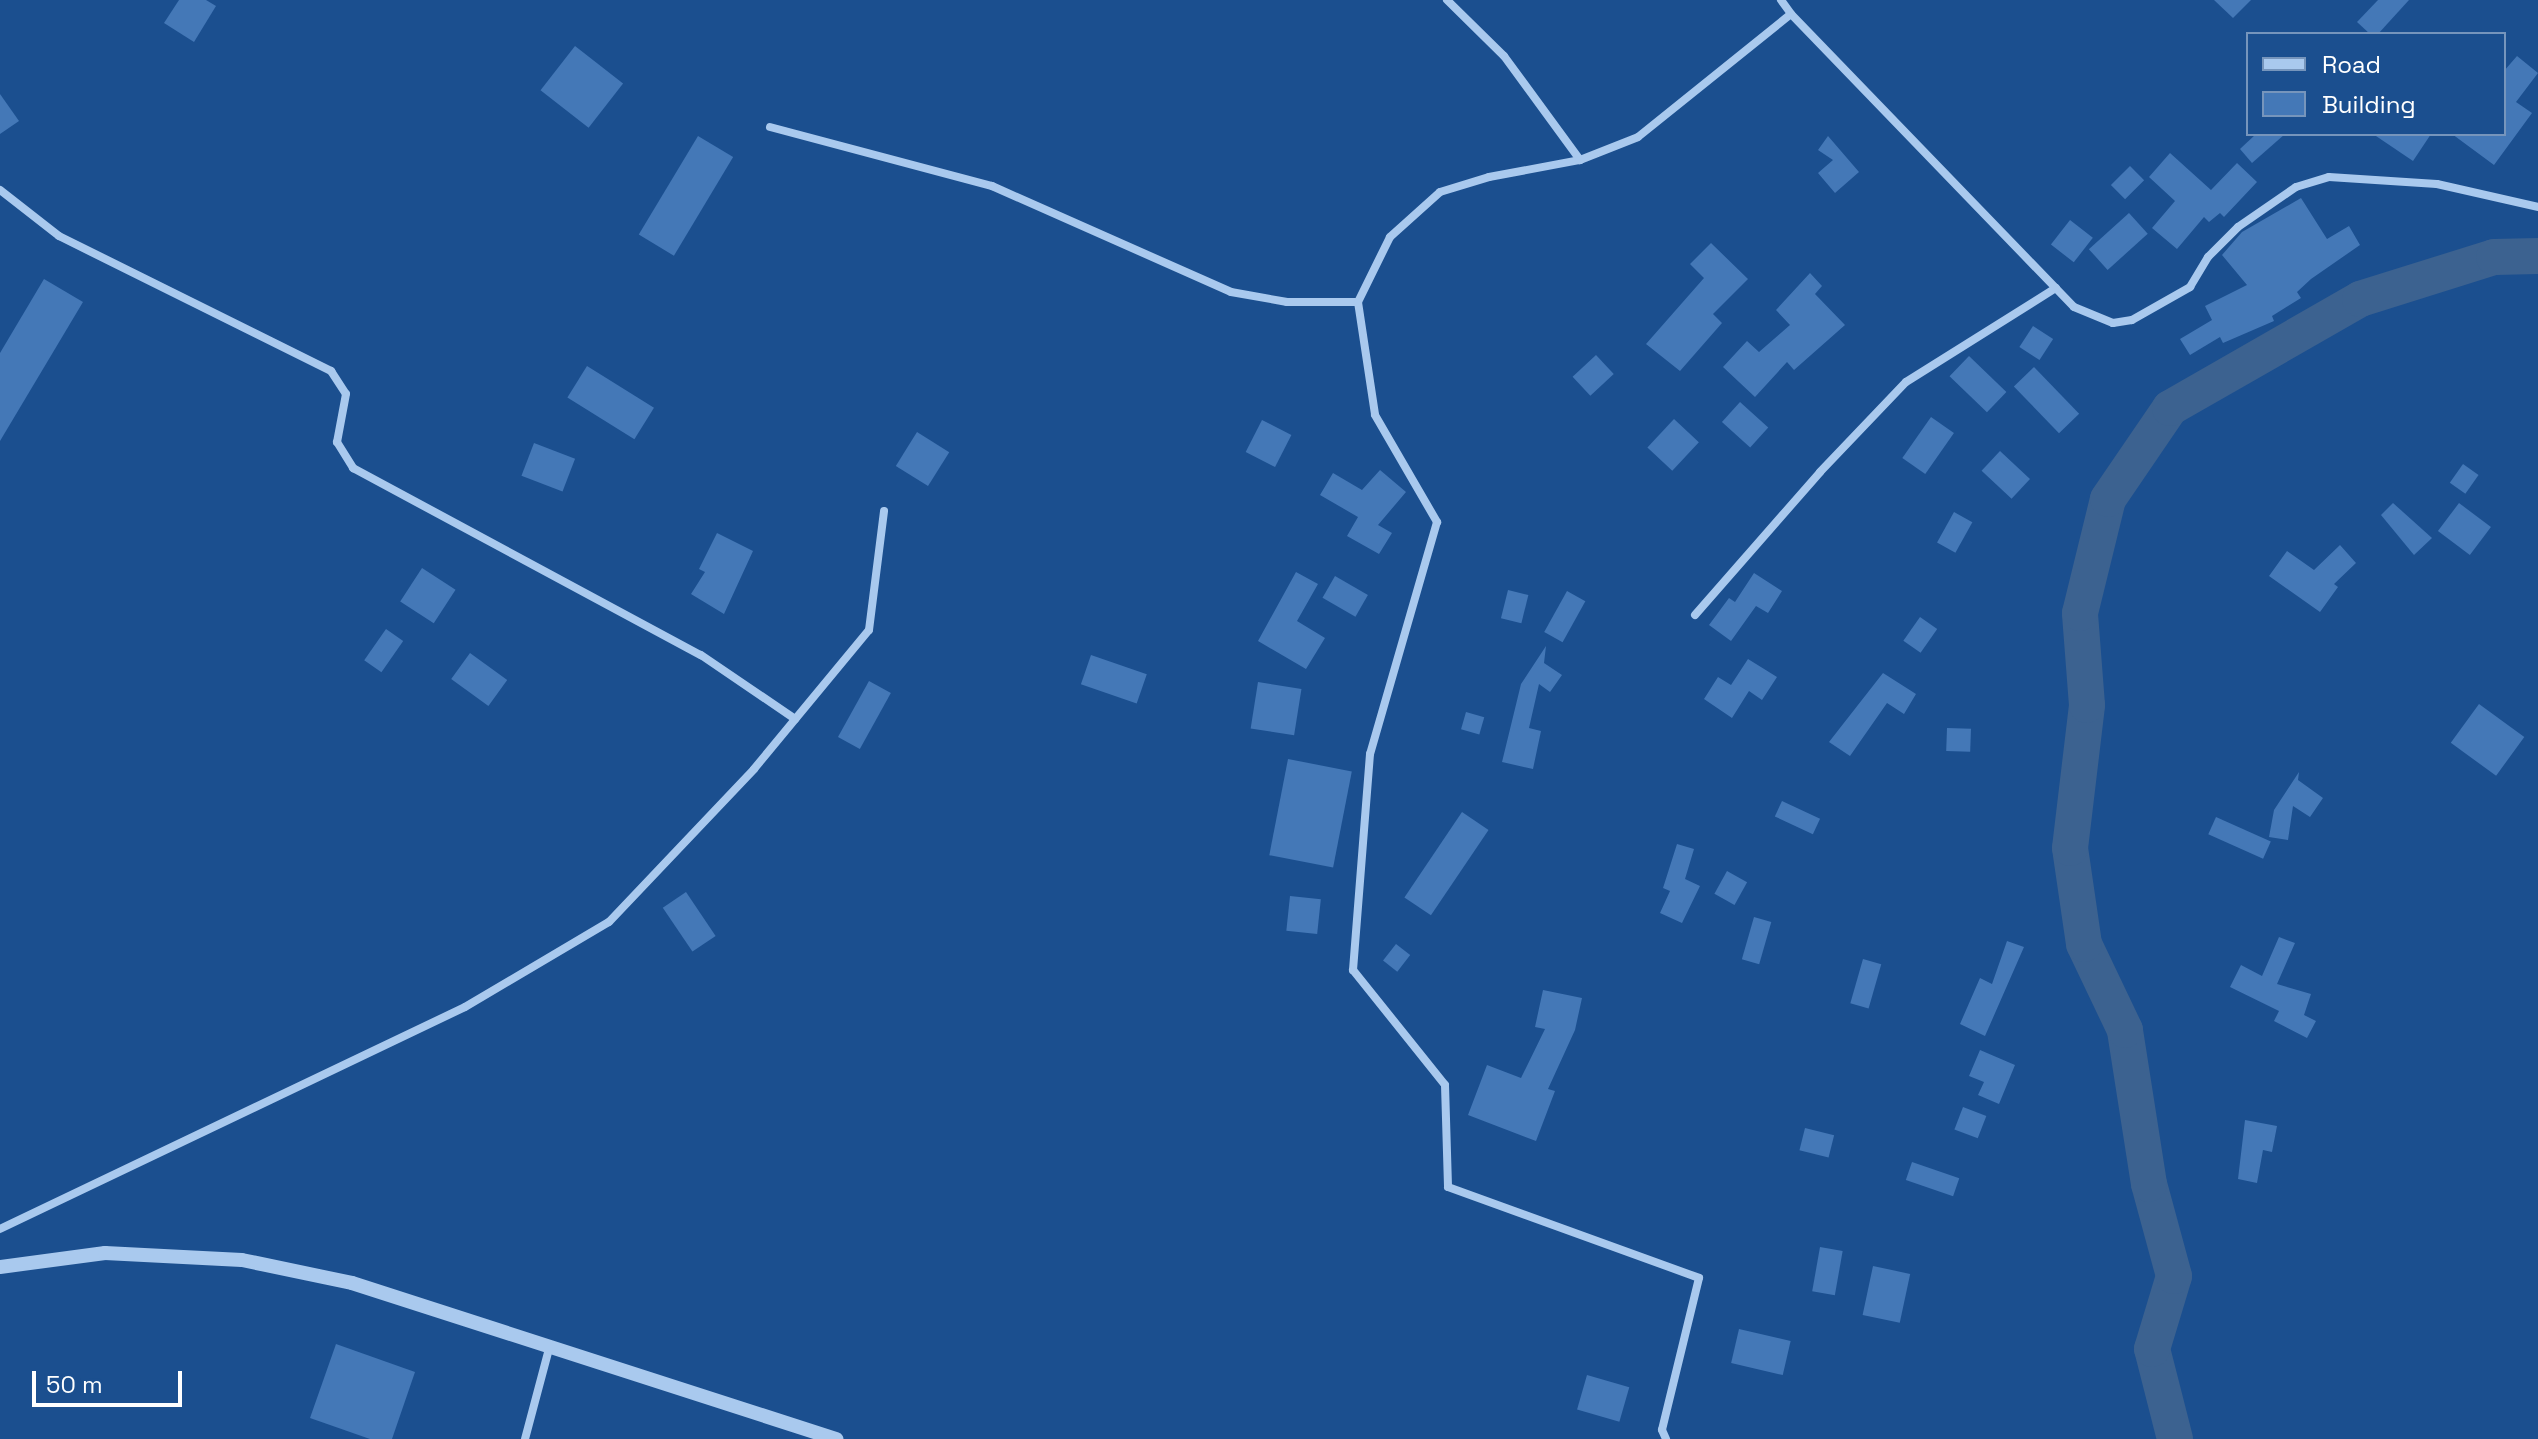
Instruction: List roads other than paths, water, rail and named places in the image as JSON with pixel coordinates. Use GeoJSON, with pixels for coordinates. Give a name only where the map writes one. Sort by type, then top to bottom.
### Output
{"type":"FeatureCollection","features":[{"type":"Feature","properties":{"kind":"street"},"geometry":{"type":"LineString","coordinates":[[1447,0],[1504,56],[1580,160]]}},
{"type":"Feature","properties":{"kind":"street"},"geometry":{"type":"LineString","coordinates":[[1781,0],[1791,14],[2056,288],[2092,317],[2113,323],[2132,320],[2190,287],[2208,257],[2238,227],[2296,187],[2329,177],[2437,184],[2538,207]]}},
{"type":"Feature","properties":{"kind":"street"},"geometry":{"type":"LineString","coordinates":[[1666,1439],[1662,1430],[1699,1278],[1448,1187],[1445,1085],[1353,970],[1370,754],[1437,522],[1375,415],[1358,302],[1390,237],[1440,192],[1489,177],[1580,160],[1638,137],[1791,14]]}},
{"type":"Feature","properties":{"kind":"street"},"geometry":{"type":"LineString","coordinates":[[770,127],[992,186],[1231,292],[1287,302],[1358,302]]}},
{"type":"Feature","properties":{"kind":"street"},"geometry":{"type":"LineString","coordinates":[[0,190],[59,236],[331,371],[346,394],[337,442],[353,468],[701,655],[795,719]]}},
{"type":"Feature","properties":{"kind":"street"},"geometry":{"type":"LineString","coordinates":[[1695,615],[1820,472],[1906,382],[2056,288]]}},
{"type":"Feature","properties":{"kind":"street"},"geometry":{"type":"LineString","coordinates":[[0,1229],[465,1007],[609,922],[795,719],[869,630],[884,511]]}},
{"type":"Feature","properties":{"kind":"street"},"geometry":{"type":"LineString","coordinates":[[0,1267],[105,1253],[242,1260],[352,1283],[836,1439]]}},
{"type":"Feature","properties":{"kind":"street"},"geometry":{"type":"LineString","coordinates":[[525,1439],[549,1349]]}},
{"type":"Feature","properties":{"kind":"waterway"},"geometry":{"type":"LineString","coordinates":[[2175,1439],[2152,1349],[2174,1276],[2149,1184],[2125,1030],[2084,944],[2070,848],[2087,705],[2080,613],[2108,499],[2170,408],[2360,299],[2494,257],[2538,256]]}}]}
